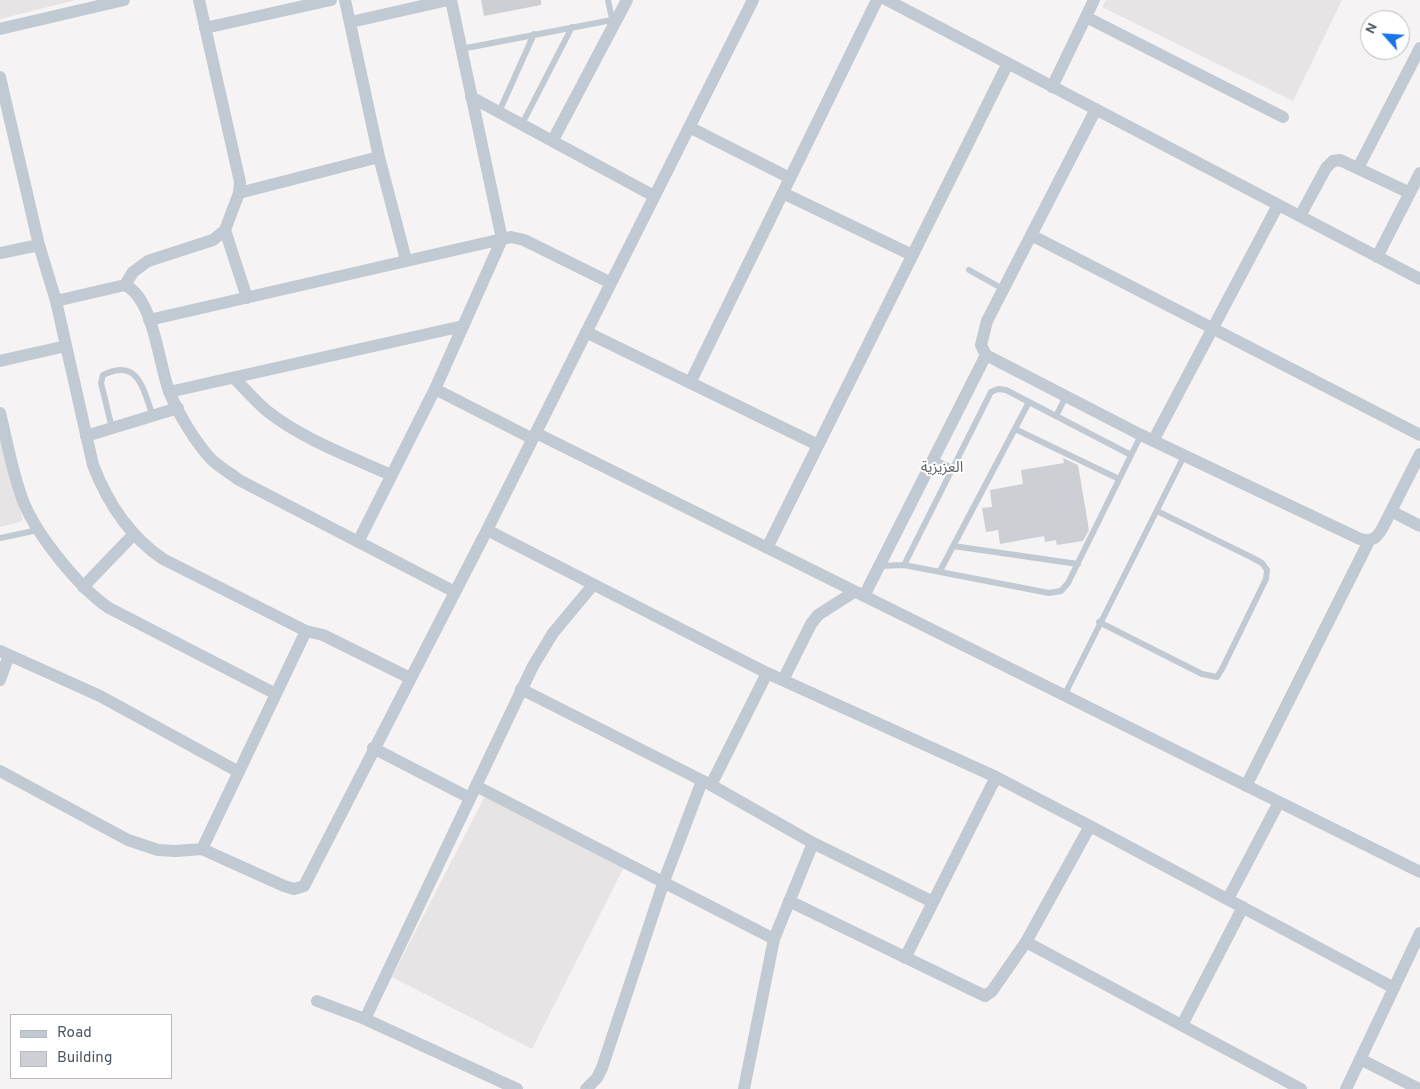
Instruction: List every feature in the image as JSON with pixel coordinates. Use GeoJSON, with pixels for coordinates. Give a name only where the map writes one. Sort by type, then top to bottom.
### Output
{"type":"FeatureCollection","features":[{"type":"Feature","properties":{"kind":"street"},"geometry":{"type":"LineString","coordinates":[[0,29],[124,0]]}},
{"type":"Feature","properties":{"kind":"street"},"geometry":{"type":"LineString","coordinates":[[125,285],[133,272],[148,261],[213,240],[225,230],[239,193],[240,182],[199,0]]}},
{"type":"Feature","properties":{"kind":"street"},"geometry":{"type":"LineString","coordinates":[[205,28],[331,0]]}},
{"type":"Feature","properties":{"kind":"street"},"geometry":{"type":"LineString","coordinates":[[345,0],[379,157],[406,260]]}},
{"type":"Feature","properties":{"kind":"street"},"geometry":{"type":"LineString","coordinates":[[351,22],[450,0],[502,239],[435,389],[358,542]]}},
{"type":"Feature","properties":{"kind":"street"},"geometry":{"type":"LineString","coordinates":[[553,140],[615,19],[627,0]]}},
{"type":"Feature","properties":{"kind":"street"},"geometry":{"type":"LineString","coordinates":[[0,771],[136,843],[158,850],[202,849],[284,886],[294,889],[304,886],[373,748],[487,530],[753,0]]}},
{"type":"Feature","properties":{"kind":"street"},"geometry":{"type":"LineString","coordinates":[[690,383],[877,0]]}},
{"type":"Feature","properties":{"kind":"street"},"geometry":{"type":"LineString","coordinates":[[888,0],[1420,279]]}},
{"type":"Feature","properties":{"kind":"street"},"geometry":{"type":"LineString","coordinates":[[1052,87],[1094,0]]}},
{"type":"Feature","properties":{"kind":"street"},"geometry":{"type":"LineString","coordinates":[[1086,18],[1283,117]]}},
{"type":"Feature","properties":{"kind":"street"},"geometry":{"type":"LineString","coordinates":[[1358,168],[1420,48]]}},
{"type":"Feature","properties":{"kind":"street"},"geometry":{"type":"LineString","coordinates":[[767,548],[1008,63]]}},
{"type":"Feature","properties":{"kind":"street"},"geometry":{"type":"LineString","coordinates":[[0,79],[39,245],[56,301],[93,465],[102,490],[114,510],[144,546],[163,559],[306,631],[323,635],[410,678]]}},
{"type":"Feature","properties":{"kind":"street"},"geometry":{"type":"LineString","coordinates":[[471,98],[553,140],[654,196]]}},
{"type":"Feature","properties":{"kind":"street"},"geometry":{"type":"LineString","coordinates":[[1096,109],[1003,289],[982,334],[980,345],[986,355],[1141,436],[1369,541]]}},
{"type":"Feature","properties":{"kind":"street"},"geometry":{"type":"LineString","coordinates":[[689,127],[790,178]]}},
{"type":"Feature","properties":{"kind":"street"},"geometry":{"type":"LineString","coordinates":[[239,193],[379,157]]}},
{"type":"Feature","properties":{"kind":"street"},"geometry":{"type":"LineString","coordinates":[[1300,216],[1326,168],[1333,160],[1340,160],[1410,193]]}},
{"type":"Feature","properties":{"kind":"street"},"geometry":{"type":"LineString","coordinates":[[1377,257],[1420,173]]}},
{"type":"Feature","properties":{"kind":"street"},"geometry":{"type":"LineString","coordinates":[[783,193],[912,256]]}},
{"type":"Feature","properties":{"kind":"street"},"geometry":{"type":"LineString","coordinates":[[1153,441],[1278,205]]}},
{"type":"Feature","properties":{"kind":"street"},"geometry":{"type":"LineString","coordinates":[[225,230],[247,298]]}},
{"type":"Feature","properties":{"kind":"street"},"geometry":{"type":"LineString","coordinates":[[1031,235],[1420,435]]}},
{"type":"Feature","properties":{"kind":"street"},"geometry":{"type":"LineString","coordinates":[[149,320],[406,260],[511,238],[524,240],[611,283]]}},
{"type":"Feature","properties":{"kind":"street"},"geometry":{"type":"LineString","coordinates":[[0,253],[39,245]]}},
{"type":"Feature","properties":{"kind":"street"},"geometry":{"type":"LineString","coordinates":[[56,301],[125,285],[134,289],[140,297],[149,320],[169,392],[193,436],[212,460],[238,480],[455,592]]}},
{"type":"Feature","properties":{"kind":"street"},"geometry":{"type":"LineString","coordinates":[[169,392],[462,326]]}},
{"type":"Feature","properties":{"kind":"street"},"geometry":{"type":"LineString","coordinates":[[586,332],[818,445]]}},
{"type":"Feature","properties":{"kind":"street"},"geometry":{"type":"LineString","coordinates":[[0,361],[66,346]]}},
{"type":"Feature","properties":{"kind":"street"},"geometry":{"type":"LineString","coordinates":[[783,680],[814,619],[826,608],[859,594],[879,566],[986,355]]}},
{"type":"Feature","properties":{"kind":"street"},"geometry":{"type":"LineString","coordinates":[[234,378],[266,410],[296,431],[314,441],[392,475]]}},
{"type":"Feature","properties":{"kind":"street"},"geometry":{"type":"LineString","coordinates":[[435,389],[767,548],[1420,872]]}},
{"type":"Feature","properties":{"kind":"street"},"geometry":{"type":"LineString","coordinates":[[86,436],[178,408]]}},
{"type":"Feature","properties":{"kind":"street"},"geometry":{"type":"LineString","coordinates":[[0,413],[22,498],[40,530],[83,587],[109,608],[276,694]]}},
{"type":"Feature","properties":{"kind":"street"},"geometry":{"type":"LineString","coordinates":[[1246,786],[1369,541],[1377,538],[1420,454]]}},
{"type":"Feature","properties":{"kind":"street"},"geometry":{"type":"LineString","coordinates":[[1391,511],[1420,526]]}},
{"type":"Feature","properties":{"kind":"street"},"geometry":{"type":"LineString","coordinates":[[487,530],[767,673],[996,777],[1394,988]]}},
{"type":"Feature","properties":{"kind":"street"},"geometry":{"type":"LineString","coordinates":[[83,587],[134,534]]}},
{"type":"Feature","properties":{"kind":"street"},"geometry":{"type":"LineString","coordinates":[[365,1019],[521,689],[543,647],[593,585]]}},
{"type":"Feature","properties":{"kind":"street"},"geometry":{"type":"LineString","coordinates":[[202,849],[306,631]]}},
{"type":"Feature","properties":{"kind":"street"},"geometry":{"type":"LineString","coordinates":[[0,680],[5,653],[100,696],[238,772]]}},
{"type":"Feature","properties":{"kind":"street"},"geometry":{"type":"LineString","coordinates":[[586,1089],[597,1078],[602,1068],[664,881],[706,783],[767,673]]}},
{"type":"Feature","properties":{"kind":"street"},"geometry":{"type":"LineString","coordinates":[[521,689],[706,783],[812,843],[933,902]]}},
{"type":"Feature","properties":{"kind":"street"},"geometry":{"type":"LineString","coordinates":[[373,748],[470,798]]}},
{"type":"Feature","properties":{"kind":"street"},"geometry":{"type":"LineString","coordinates":[[905,958],[996,777]]}},
{"type":"Feature","properties":{"kind":"street"},"geometry":{"type":"LineString","coordinates":[[476,786],[774,939]]}},
{"type":"Feature","properties":{"kind":"street"},"geometry":{"type":"LineString","coordinates":[[1228,899],[1279,802]]}},
{"type":"Feature","properties":{"kind":"street"},"geometry":{"type":"LineString","coordinates":[[789,901],[985,996],[992,990],[1026,942],[1090,826]]}},
{"type":"Feature","properties":{"kind":"street"},"geometry":{"type":"LineString","coordinates":[[744,1089],[774,939],[812,843]]}},
{"type":"Feature","properties":{"kind":"street"},"geometry":{"type":"LineString","coordinates":[[1182,1025],[1244,908]]}},
{"type":"Feature","properties":{"kind":"street"},"geometry":{"type":"LineString","coordinates":[[1346,1089],[1420,933]]}},
{"type":"Feature","properties":{"kind":"street"},"geometry":{"type":"LineString","coordinates":[[1026,942],[1301,1089]]}},
{"type":"Feature","properties":{"kind":"street"},"geometry":{"type":"LineString","coordinates":[[317,1001],[365,1019],[517,1089]]}},
{"type":"Feature","properties":{"kind":"street"},"geometry":{"type":"LineString","coordinates":[[1360,1059],[1419,1089]]}},
{"type":"Feature","properties":{"kind":"lane"},"geometry":{"type":"LineString","coordinates":[[461,49],[615,19],[608,0]]}},
{"type":"Feature","properties":{"kind":"lane"},"geometry":{"type":"LineString","coordinates":[[522,124],[572,27]]}},
{"type":"Feature","properties":{"kind":"lane"},"geometry":{"type":"LineString","coordinates":[[499,112],[534,34]]}},
{"type":"Feature","properties":{"kind":"lane"},"geometry":{"type":"LineString","coordinates":[[969,270],[1003,289]]}},
{"type":"Feature","properties":{"kind":"lane"},"geometry":{"type":"LineString","coordinates":[[112,428],[100,383],[102,375],[108,372],[126,370],[134,373],[139,378],[153,416]]}},
{"type":"Feature","properties":{"kind":"lane"},"geometry":{"type":"LineString","coordinates":[[904,565],[992,392],[998,389],[1006,390],[1132,455]]}},
{"type":"Feature","properties":{"kind":"lane"},"geometry":{"type":"LineString","coordinates":[[1056,416],[1066,396]]}},
{"type":"Feature","properties":{"kind":"lane"},"geometry":{"type":"LineString","coordinates":[[940,571],[1029,402]]}},
{"type":"Feature","properties":{"kind":"lane"},"geometry":{"type":"LineString","coordinates":[[1015,429],[1119,479]]}},
{"type":"Feature","properties":{"kind":"lane"},"geometry":{"type":"LineString","coordinates":[[879,566],[904,565],[1049,593],[1061,591],[1068,583],[1078,564],[1141,436]]}},
{"type":"Feature","properties":{"kind":"lane"},"geometry":{"type":"LineString","coordinates":[[1064,696],[1099,622],[1184,456]]}},
{"type":"Feature","properties":{"kind":"lane"},"geometry":{"type":"LineString","coordinates":[[933,459],[952,468]]}},
{"type":"Feature","properties":{"kind":"lane"},"geometry":{"type":"LineString","coordinates":[[1099,622],[1202,674],[1217,676],[1222,669],[1266,579],[1267,570],[1262,563],[1251,557],[1157,511]]}},
{"type":"Feature","properties":{"kind":"lane"},"geometry":{"type":"LineString","coordinates":[[0,538],[40,530]]}},
{"type":"Feature","properties":{"kind":"lane"},"geometry":{"type":"LineString","coordinates":[[953,546],[1078,564]]}},
{"type":"Feature","properties":{"kind":"shaded area"},"geometry":{"type":"Polygon","coordinates":[[[0,0],[76,0],[0,19],[0,0]]]}},
{"type":"Feature","properties":{"kind":"shaded area"},"geometry":{"type":"Polygon","coordinates":[[[1106,0],[1342,0],[1293,101],[1102,7],[1106,0]]]}},
{"type":"Feature","properties":{"kind":"shaded area"},"geometry":{"type":"Polygon","coordinates":[[[0,430],[23,521],[0,527],[0,430]]]}},
{"type":"Feature","properties":{"kind":"shaded area"},"geometry":{"type":"Polygon","coordinates":[[[485,796],[624,867],[532,1049],[392,977],[485,796]]]}},
{"type":"Feature","properties":{"kind":"building"},"geometry":{"type":"Polygon","coordinates":[[[481,0],[541,0],[541,5],[484,16],[481,0]]]}},
{"type":"Feature","properties":{"kind":"building"},"geometry":{"type":"Polygon","coordinates":[[[1063,458],[1078,465],[1089,530],[1083,541],[1057,545],[1056,540],[1045,542],[1044,536],[1000,544],[998,530],[986,532],[982,508],[992,507],[990,490],[1023,484],[1021,470],[1064,463],[1063,458]]]}},
{"type":"Feature","properties":{"kind":"district","name":"العزيزية"},"geometry":{"type":"Point","coordinates":[942,469]}}]}
